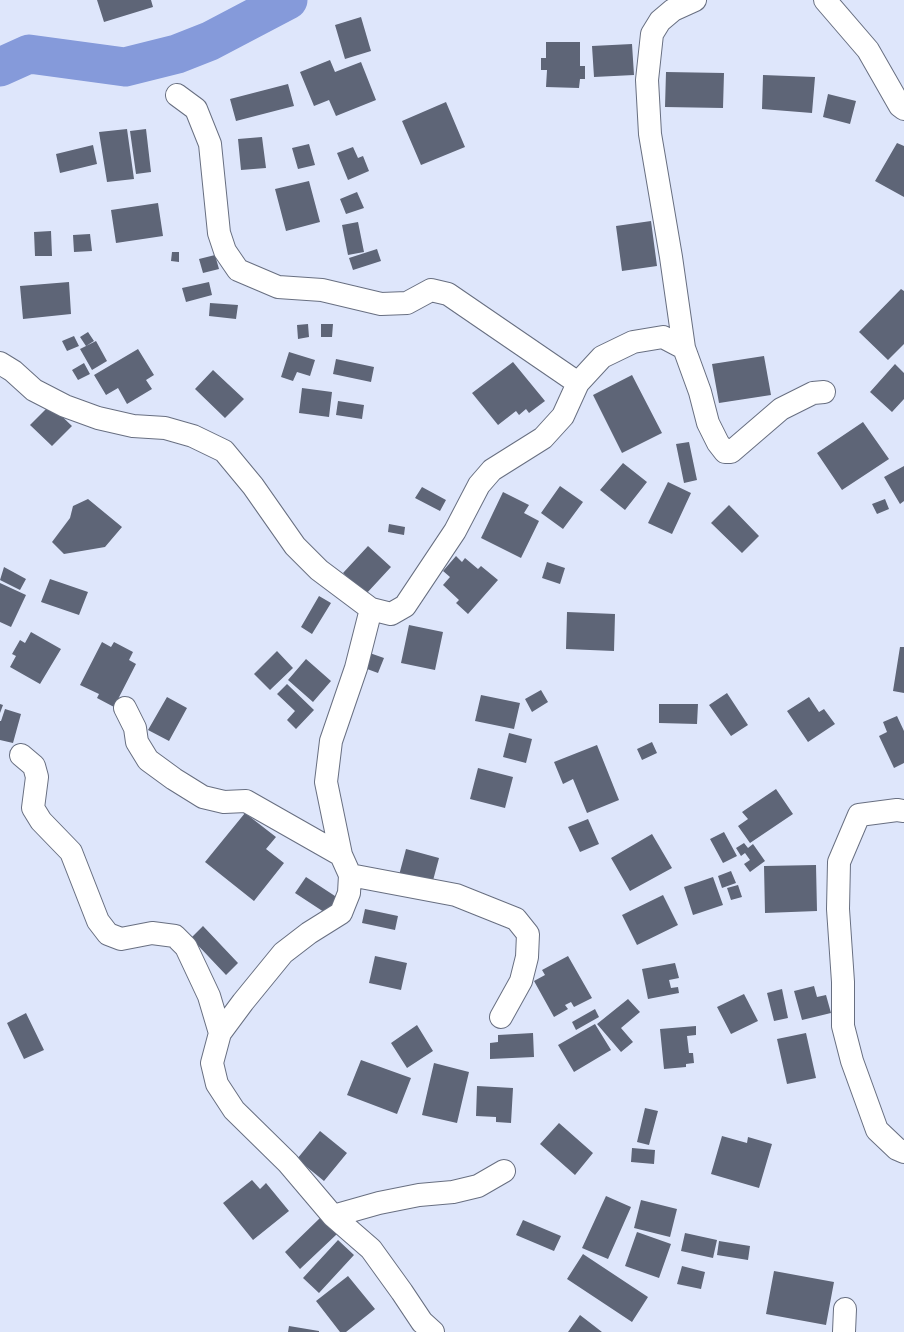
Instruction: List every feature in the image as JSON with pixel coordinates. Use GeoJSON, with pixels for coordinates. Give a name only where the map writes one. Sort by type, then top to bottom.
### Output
{"type":"FeatureCollection","features":[{"type":"Feature","properties":{"kind":"street"},"geometry":{"type":"LineString","coordinates":[[694,0],[673,10],[660,20],[652,34],[647,80],[650,134],[660,184],[684,348],[700,392],[708,423],[718,443],[725,452],[731,452],[781,409],[813,393],[824,392]]}},
{"type":"Feature","properties":{"kind":"street"},"geometry":{"type":"LineString","coordinates":[[825,0],[868,50],[900,106],[904,109]]}},
{"type":"Feature","properties":{"kind":"street"},"geometry":{"type":"LineString","coordinates":[[177,95],[196,109],[210,144],[219,233],[224,251],[238,270],[278,287],[322,290],[381,304],[407,303],[431,290],[448,294],[578,383]]}},
{"type":"Feature","properties":{"kind":"street"},"geometry":{"type":"LineString","coordinates":[[0,363],[13,370],[34,390],[65,406],[98,418],[133,426],[165,428],[193,436],[224,452],[253,486],[295,546],[319,570],[371,608],[391,614],[405,606],[455,531],[479,484],[492,470],[543,438],[563,416],[578,383],[602,357],[633,342],[663,337],[684,348]]}},
{"type":"Feature","properties":{"kind":"street"},"geometry":{"type":"LineString","coordinates":[[371,608],[356,668],[331,741],[326,782],[341,854],[350,875],[349,893],[341,913],[309,933],[283,953],[220,1033],[212,1063],[217,1084],[234,1110],[288,1163],[334,1216],[371,1249],[422,1322],[433,1332]]}},
{"type":"Feature","properties":{"kind":"street"},"geometry":{"type":"LineString","coordinates":[[125,708],[135,728],[137,742],[148,760],[174,779],[203,797],[224,802],[246,800],[341,854]]}},
{"type":"Feature","properties":{"kind":"street"},"geometry":{"type":"LineString","coordinates":[[21,755],[34,766],[37,777],[33,808],[41,821],[71,852],[98,921],[108,934],[121,939],[152,933],[175,936],[186,947],[209,996],[220,1033]]}},
{"type":"Feature","properties":{"kind":"street"},"geometry":{"type":"LineString","coordinates":[[904,811],[897,810],[859,815],[839,862],[838,909],[843,982],[844,1026],[852,1061],[878,1130],[897,1149],[904,1152]]}},
{"type":"Feature","properties":{"kind":"street"},"geometry":{"type":"LineString","coordinates":[[350,875],[456,895],[516,919],[528,934],[527,957],[521,981],[501,1017]]}},
{"type":"Feature","properties":{"kind":"street"},"geometry":{"type":"LineString","coordinates":[[334,1216],[379,1203],[419,1195],[452,1192],[478,1186],[504,1171]]}},
{"type":"Feature","properties":{"kind":"street"},"geometry":{"type":"LineString","coordinates":[[844,1332],[846,1309]]}},
{"type":"Feature","properties":{"kind":"building"},"geometry":{"type":"Polygon","coordinates":[[[97,0],[151,0],[153,7],[104,22],[97,0]]]}},
{"type":"Feature","properties":{"kind":"building"},"geometry":{"type":"Polygon","coordinates":[[[361,17],[371,51],[345,59],[335,25],[361,17]]]}},
{"type":"Feature","properties":{"kind":"building"},"geometry":{"type":"Polygon","coordinates":[[[546,42],[580,42],[580,66],[585,66],[585,79],[580,79],[579,88],[546,87],[547,70],[541,70],[541,58],[546,58],[546,42]]]}},
{"type":"Feature","properties":{"kind":"building"},"geometry":{"type":"Polygon","coordinates":[[[632,44],[634,75],[594,77],[592,46],[632,44]]]}},
{"type":"Feature","properties":{"kind":"building"},"geometry":{"type":"Polygon","coordinates":[[[330,60],[335,72],[361,62],[376,100],[336,116],[329,100],[314,106],[300,72],[330,60]]]}},
{"type":"Feature","properties":{"kind":"building"},"geometry":{"type":"Polygon","coordinates":[[[666,72],[724,73],[723,108],[665,107],[666,72]]]}},
{"type":"Feature","properties":{"kind":"building"},"geometry":{"type":"Polygon","coordinates":[[[763,75],[815,77],[812,113],[762,109],[763,75]]]}},
{"type":"Feature","properties":{"kind":"building"},"geometry":{"type":"Polygon","coordinates":[[[288,84],[294,106],[236,121],[230,99],[288,84]]]}},
{"type":"Feature","properties":{"kind":"building"},"geometry":{"type":"Polygon","coordinates":[[[828,94],[856,101],[850,124],[823,117],[828,94]]]}},
{"type":"Feature","properties":{"kind":"building"},"geometry":{"type":"Polygon","coordinates":[[[446,102],[465,147],[421,165],[402,121],[446,102]]]}},
{"type":"Feature","properties":{"kind":"building"},"geometry":{"type":"Polygon","coordinates":[[[127,129],[134,179],[107,182],[99,132],[127,129]]]}},
{"type":"Feature","properties":{"kind":"building"},"geometry":{"type":"Polygon","coordinates":[[[146,129],[151,172],[136,174],[130,131],[146,129]]]}},
{"type":"Feature","properties":{"kind":"building"},"geometry":{"type":"Polygon","coordinates":[[[262,137],[266,168],[241,170],[238,139],[262,137]]]}},
{"type":"Feature","properties":{"kind":"building"},"geometry":{"type":"Polygon","coordinates":[[[897,143],[904,146],[904,197],[875,181],[897,143]]]}},
{"type":"Feature","properties":{"kind":"building"},"geometry":{"type":"Polygon","coordinates":[[[309,144],[315,165],[298,169],[292,148],[309,144]]]}},
{"type":"Feature","properties":{"kind":"building"},"geometry":{"type":"Polygon","coordinates":[[[93,145],[97,164],[60,173],[56,154],[93,145]]]}},
{"type":"Feature","properties":{"kind":"building"},"geometry":{"type":"Polygon","coordinates":[[[353,147],[358,158],[363,156],[369,171],[348,180],[337,153],[353,147]]]}},
{"type":"Feature","properties":{"kind":"building"},"geometry":{"type":"Polygon","coordinates":[[[309,181],[320,222],[286,231],[275,189],[309,181]]]}},
{"type":"Feature","properties":{"kind":"building"},"geometry":{"type":"Polygon","coordinates":[[[357,192],[364,208],[346,214],[340,199],[357,192]]]}},
{"type":"Feature","properties":{"kind":"building"},"geometry":{"type":"Polygon","coordinates":[[[158,203],[163,236],[116,243],[111,210],[158,203]]]}},
{"type":"Feature","properties":{"kind":"building"},"geometry":{"type":"Polygon","coordinates":[[[651,221],[657,266],[622,271],[616,226],[651,221]]]}},
{"type":"Feature","properties":{"kind":"building"},"geometry":{"type":"Polygon","coordinates":[[[358,222],[364,252],[348,255],[342,225],[358,222]]]}},
{"type":"Feature","properties":{"kind":"building"},"geometry":{"type":"Polygon","coordinates":[[[51,231],[52,256],[35,256],[34,232],[51,231]]]}},
{"type":"Feature","properties":{"kind":"building"},"geometry":{"type":"Polygon","coordinates":[[[90,234],[92,251],[74,252],[73,235],[90,234]]]}},
{"type":"Feature","properties":{"kind":"building"},"geometry":{"type":"Polygon","coordinates":[[[377,249],[381,261],[353,270],[349,258],[377,249]]]}},
{"type":"Feature","properties":{"kind":"building"},"geometry":{"type":"Polygon","coordinates":[[[172,252],[179,252],[179,262],[171,261],[172,252]]]}},
{"type":"Feature","properties":{"kind":"building"},"geometry":{"type":"Polygon","coordinates":[[[215,255],[219,269],[203,273],[199,259],[215,255]]]}},
{"type":"Feature","properties":{"kind":"building"},"geometry":{"type":"Polygon","coordinates":[[[69,282],[71,314],[23,319],[20,286],[69,282]]]}},
{"type":"Feature","properties":{"kind":"building"},"geometry":{"type":"Polygon","coordinates":[[[209,282],[212,295],[186,302],[182,288],[209,282]]]}},
{"type":"Feature","properties":{"kind":"building"},"geometry":{"type":"Polygon","coordinates":[[[901,289],[904,291],[904,344],[888,360],[859,332],[901,289]]]}},
{"type":"Feature","properties":{"kind":"building"},"geometry":{"type":"Polygon","coordinates":[[[210,303],[238,305],[236,319],[209,316],[210,303]]]}},
{"type":"Feature","properties":{"kind":"building"},"geometry":{"type":"Polygon","coordinates":[[[308,324],[309,337],[298,339],[297,325],[308,324]]]}},
{"type":"Feature","properties":{"kind":"building"},"geometry":{"type":"Polygon","coordinates":[[[321,324],[333,324],[332,337],[321,337],[321,324]]]}},
{"type":"Feature","properties":{"kind":"building"},"geometry":{"type":"Polygon","coordinates":[[[88,332],[94,341],[86,346],[80,337],[88,332]]]}},
{"type":"Feature","properties":{"kind":"building"},"geometry":{"type":"Polygon","coordinates":[[[74,336],[79,346],[67,351],[62,341],[74,336]]]}},
{"type":"Feature","properties":{"kind":"building"},"geometry":{"type":"Polygon","coordinates":[[[96,341],[107,361],[92,370],[80,349],[96,341]]]}},
{"type":"Feature","properties":{"kind":"building"},"geometry":{"type":"Polygon","coordinates":[[[138,349],[154,375],[146,380],[152,389],[127,404],[118,388],[106,395],[94,375],[138,349]]]}},
{"type":"Feature","properties":{"kind":"building"},"geometry":{"type":"Polygon","coordinates":[[[289,352],[315,360],[310,376],[297,372],[293,381],[281,377],[289,352]]]}},
{"type":"Feature","properties":{"kind":"building"},"geometry":{"type":"Polygon","coordinates":[[[764,356],[771,395],[719,403],[712,364],[764,356]]]}},
{"type":"Feature","properties":{"kind":"building"},"geometry":{"type":"Polygon","coordinates":[[[336,359],[374,367],[371,382],[333,374],[336,359]]]}},
{"type":"Feature","properties":{"kind":"building"},"geometry":{"type":"Polygon","coordinates":[[[513,362],[545,401],[529,413],[526,409],[519,415],[516,411],[498,425],[472,393],[513,362]]]}},
{"type":"Feature","properties":{"kind":"building"},"geometry":{"type":"Polygon","coordinates":[[[84,363],[90,374],[78,380],[72,370],[84,363]]]}},
{"type":"Feature","properties":{"kind":"building"},"geometry":{"type":"Polygon","coordinates":[[[895,364],[904,373],[904,399],[892,412],[870,392],[895,364]]]}},
{"type":"Feature","properties":{"kind":"building"},"geometry":{"type":"Polygon","coordinates":[[[213,370],[244,399],[225,418],[195,389],[213,370]]]}},
{"type":"Feature","properties":{"kind":"building"},"geometry":{"type":"Polygon","coordinates":[[[632,375],[662,433],[622,453],[593,395],[632,375]]]}},
{"type":"Feature","properties":{"kind":"building"},"geometry":{"type":"Polygon","coordinates":[[[302,388],[332,392],[329,417],[299,413],[302,388]]]}},
{"type":"Feature","properties":{"kind":"building"},"geometry":{"type":"Polygon","coordinates":[[[338,401],[364,405],[362,419],[336,415],[338,401]]]}},
{"type":"Feature","properties":{"kind":"building"},"geometry":{"type":"Polygon","coordinates":[[[50,405],[72,426],[52,446],[30,425],[50,405]]]}},
{"type":"Feature","properties":{"kind":"building"},"geometry":{"type":"Polygon","coordinates":[[[863,422],[889,459],[842,490],[817,453],[863,422]]]}},
{"type":"Feature","properties":{"kind":"building"},"geometry":{"type":"Polygon","coordinates":[[[689,442],[697,480],[684,483],[676,444],[689,442]]]}},
{"type":"Feature","properties":{"kind":"building"},"geometry":{"type":"Polygon","coordinates":[[[623,463],[647,482],[625,510],[600,490],[623,463]]]}},
{"type":"Feature","properties":{"kind":"building"},"geometry":{"type":"Polygon","coordinates":[[[904,466],[904,501],[900,504],[884,477],[904,466]]]}},
{"type":"Feature","properties":{"kind":"building"},"geometry":{"type":"Polygon","coordinates":[[[668,482],[691,493],[672,534],[648,523],[668,482]]]}},
{"type":"Feature","properties":{"kind":"building"},"geometry":{"type":"Polygon","coordinates":[[[560,486],[583,502],[563,529],[541,513],[560,486]]]}},
{"type":"Feature","properties":{"kind":"building"},"geometry":{"type":"Polygon","coordinates":[[[422,487],[446,500],[440,511],[415,498],[422,487]]]}},
{"type":"Feature","properties":{"kind":"building"},"geometry":{"type":"Polygon","coordinates":[[[503,492],[529,505],[524,513],[539,521],[521,558],[481,538],[503,492]]]}},
{"type":"Feature","properties":{"kind":"building"},"geometry":{"type":"Polygon","coordinates":[[[88,499],[122,527],[105,547],[64,554],[52,542],[70,518],[73,506],[88,499]]]}},
{"type":"Feature","properties":{"kind":"building"},"geometry":{"type":"Polygon","coordinates":[[[885,499],[889,509],[877,514],[872,504],[885,499]]]}},
{"type":"Feature","properties":{"kind":"building"},"geometry":{"type":"Polygon","coordinates":[[[729,505],[759,536],[742,553],[711,523],[729,505]]]}},
{"type":"Feature","properties":{"kind":"building"},"geometry":{"type":"Polygon","coordinates":[[[389,524],[405,527],[404,535],[388,532],[389,524]]]}},
{"type":"Feature","properties":{"kind":"building"},"geometry":{"type":"Polygon","coordinates":[[[368,546],[391,567],[366,594],[343,573],[368,546]]]}},
{"type":"Feature","properties":{"kind":"building"},"geometry":{"type":"Polygon","coordinates":[[[456,556],[462,562],[465,558],[478,569],[481,566],[498,580],[468,614],[456,603],[459,600],[443,585],[450,577],[443,571],[456,556]]]}},
{"type":"Feature","properties":{"kind":"building"},"geometry":{"type":"Polygon","coordinates":[[[547,562],[565,568],[560,584],[542,578],[547,562]]]}},
{"type":"Feature","properties":{"kind":"building"},"geometry":{"type":"Polygon","coordinates":[[[4,567],[26,579],[20,590],[0,580],[4,567]]]}},
{"type":"Feature","properties":{"kind":"building"},"geometry":{"type":"Polygon","coordinates":[[[50,579],[88,592],[79,615],[41,602],[50,579]]]}},
{"type":"Feature","properties":{"kind":"building"},"geometry":{"type":"Polygon","coordinates":[[[0,583],[26,595],[11,627],[0,622],[0,583]]]}},
{"type":"Feature","properties":{"kind":"building"},"geometry":{"type":"Polygon","coordinates":[[[319,596],[331,603],[312,634],[301,627],[319,596]]]}},
{"type":"Feature","properties":{"kind":"building"},"geometry":{"type":"Polygon","coordinates":[[[567,612],[615,614],[614,651],[566,649],[567,612]]]}},
{"type":"Feature","properties":{"kind":"building"},"geometry":{"type":"Polygon","coordinates":[[[409,625],[443,632],[435,670],[401,663],[409,625]]]}},
{"type":"Feature","properties":{"kind":"building"},"geometry":{"type":"Polygon","coordinates":[[[31,632],[61,649],[40,684],[10,667],[16,656],[12,654],[20,640],[25,643],[31,632]]]}},
{"type":"Feature","properties":{"kind":"building"},"geometry":{"type":"Polygon","coordinates":[[[102,642],[111,647],[114,642],[133,652],[129,660],[136,664],[114,707],[97,698],[99,694],[80,685],[102,642]]]}},
{"type":"Feature","properties":{"kind":"building"},"geometry":{"type":"Polygon","coordinates":[[[900,647],[904,647],[904,693],[893,691],[900,647]]]}},
{"type":"Feature","properties":{"kind":"building"},"geometry":{"type":"Polygon","coordinates":[[[277,651],[293,668],[270,690],[254,674],[277,651]]]}},
{"type":"Feature","properties":{"kind":"building"},"geometry":{"type":"Polygon","coordinates":[[[364,651],[384,658],[378,673],[359,666],[364,651]]]}},
{"type":"Feature","properties":{"kind":"building"},"geometry":{"type":"Polygon","coordinates":[[[306,659],[331,681],[313,702],[288,680],[306,659]]]}},
{"type":"Feature","properties":{"kind":"building"},"geometry":{"type":"Polygon","coordinates":[[[287,684],[314,710],[296,729],[287,720],[295,711],[277,694],[287,684]]]}},
{"type":"Feature","properties":{"kind":"building"},"geometry":{"type":"Polygon","coordinates":[[[541,690],[548,702],[532,712],[525,699],[541,690]]]}},
{"type":"Feature","properties":{"kind":"building"},"geometry":{"type":"Polygon","coordinates":[[[727,693],[748,725],[731,736],[709,705],[727,693]]]}},
{"type":"Feature","properties":{"kind":"building"},"geometry":{"type":"Polygon","coordinates":[[[481,695],[520,703],[514,729],[475,721],[481,695]]]}},
{"type":"Feature","properties":{"kind":"building"},"geometry":{"type":"Polygon","coordinates":[[[167,697],[187,708],[169,741],[148,730],[167,697]]]}},
{"type":"Feature","properties":{"kind":"building"},"geometry":{"type":"Polygon","coordinates":[[[809,697],[819,712],[824,709],[835,724],[808,742],[787,711],[809,697]]]}},
{"type":"Feature","properties":{"kind":"building"},"geometry":{"type":"Polygon","coordinates":[[[0,704],[3,705],[0,713],[0,704]]]}},
{"type":"Feature","properties":{"kind":"building"},"geometry":{"type":"Polygon","coordinates":[[[659,704],[698,704],[697,724],[659,723],[659,704]]]}},
{"type":"Feature","properties":{"kind":"building"},"geometry":{"type":"Polygon","coordinates":[[[5,709],[21,714],[13,743],[0,740],[0,721],[5,709]]]}},
{"type":"Feature","properties":{"kind":"building"},"geometry":{"type":"Polygon","coordinates":[[[897,716],[904,731],[904,763],[894,768],[879,736],[887,732],[883,722],[897,716]]]}},
{"type":"Feature","properties":{"kind":"building"},"geometry":{"type":"Polygon","coordinates":[[[509,733],[532,739],[526,763],[503,757],[509,733]]]}},
{"type":"Feature","properties":{"kind":"building"},"geometry":{"type":"Polygon","coordinates":[[[652,742],[657,753],[642,760],[637,749],[652,742]]]}},
{"type":"Feature","properties":{"kind":"building"},"geometry":{"type":"Polygon","coordinates":[[[597,745],[619,800],[587,813],[573,779],[563,784],[554,762],[597,745]]]}},
{"type":"Feature","properties":{"kind":"building"},"geometry":{"type":"Polygon","coordinates":[[[478,768],[513,777],[505,808],[470,799],[478,768]]]}},
{"type":"Feature","properties":{"kind":"building"},"geometry":{"type":"Polygon","coordinates":[[[776,789],[793,814],[750,843],[738,826],[748,819],[742,812],[776,789]]]}},
{"type":"Feature","properties":{"kind":"building"},"geometry":{"type":"Polygon","coordinates":[[[245,813],[276,837],[266,849],[284,863],[254,901],[205,862],[245,813]]]}},
{"type":"Feature","properties":{"kind":"building"},"geometry":{"type":"Polygon","coordinates":[[[588,819],[599,844],[580,852],[568,827],[588,819]]]}},
{"type":"Feature","properties":{"kind":"building"},"geometry":{"type":"Polygon","coordinates":[[[724,832],[737,856],[723,863],[710,839],[724,832]]]}},
{"type":"Feature","properties":{"kind":"building"},"geometry":{"type":"Polygon","coordinates":[[[652,834],[672,868],[630,891],[611,858],[652,834]]]}},
{"type":"Feature","properties":{"kind":"building"},"geometry":{"type":"Polygon","coordinates":[[[744,843],[748,848],[753,844],[765,861],[750,872],[744,864],[750,860],[745,853],[741,856],[736,848],[744,843]]]}},
{"type":"Feature","properties":{"kind":"building"},"geometry":{"type":"Polygon","coordinates":[[[406,849],[439,858],[431,888],[398,879],[406,849]]]}},
{"type":"Feature","properties":{"kind":"building"},"geometry":{"type":"Polygon","coordinates":[[[816,865],[817,911],[765,913],[764,866],[816,865]]]}},
{"type":"Feature","properties":{"kind":"building"},"geometry":{"type":"Polygon","coordinates":[[[731,871],[736,883],[722,888],[718,876],[731,871]]]}},
{"type":"Feature","properties":{"kind":"building"},"geometry":{"type":"Polygon","coordinates":[[[306,877],[338,898],[327,914],[295,893],[306,877]]]}},
{"type":"Feature","properties":{"kind":"building"},"geometry":{"type":"Polygon","coordinates":[[[713,877],[723,905],[693,915],[684,887],[713,877]]]}},
{"type":"Feature","properties":{"kind":"building"},"geometry":{"type":"Polygon","coordinates":[[[738,885],[742,897],[731,900],[727,888],[738,885]]]}},
{"type":"Feature","properties":{"kind":"building"},"geometry":{"type":"Polygon","coordinates":[[[663,895],[678,925],[637,945],[622,915],[663,895]]]}},
{"type":"Feature","properties":{"kind":"building"},"geometry":{"type":"Polygon","coordinates":[[[365,909],[398,916],[395,930],[362,923],[365,909]]]}},
{"type":"Feature","properties":{"kind":"building"},"geometry":{"type":"Polygon","coordinates":[[[203,926],[238,963],[226,975],[191,938],[203,926]]]}},
{"type":"Feature","properties":{"kind":"building"},"geometry":{"type":"Polygon","coordinates":[[[375,956],[407,963],[401,990],[369,983],[375,956]]]}},
{"type":"Feature","properties":{"kind":"building"},"geometry":{"type":"Polygon","coordinates":[[[568,956],[592,998],[574,1007],[571,1002],[565,1005],[568,1009],[554,1017],[534,981],[545,975],[542,970],[568,956]]]}},
{"type":"Feature","properties":{"kind":"building"},"geometry":{"type":"Polygon","coordinates":[[[675,963],[679,978],[669,980],[671,988],[678,987],[679,993],[648,999],[642,969],[675,963]]]}},
{"type":"Feature","properties":{"kind":"building"},"geometry":{"type":"Polygon","coordinates":[[[814,986],[817,997],[826,995],[831,1013],[802,1020],[794,991],[814,986]]]}},
{"type":"Feature","properties":{"kind":"building"},"geometry":{"type":"Polygon","coordinates":[[[782,989],[788,1018],[774,1021],[767,993],[782,989]]]}},
{"type":"Feature","properties":{"kind":"building"},"geometry":{"type":"Polygon","coordinates":[[[744,994],[758,1021],[731,1034],[717,1007],[744,994]]]}},
{"type":"Feature","properties":{"kind":"building"},"geometry":{"type":"Polygon","coordinates":[[[628,999],[640,1012],[621,1028],[633,1042],[621,1052],[597,1024],[628,999]]]}},
{"type":"Feature","properties":{"kind":"building"},"geometry":{"type":"Polygon","coordinates":[[[595,1009],[599,1017],[576,1030],[572,1022],[595,1009]]]}},
{"type":"Feature","properties":{"kind":"building"},"geometry":{"type":"Polygon","coordinates":[[[26,1013],[44,1050],[24,1059],[7,1023],[26,1013]]]}},
{"type":"Feature","properties":{"kind":"building"},"geometry":{"type":"Polygon","coordinates":[[[595,1024],[611,1050],[574,1072],[558,1045],[595,1024]]]}},
{"type":"Feature","properties":{"kind":"building"},"geometry":{"type":"Polygon","coordinates":[[[417,1025],[433,1051],[407,1068],[391,1043],[417,1025]]]}},
{"type":"Feature","properties":{"kind":"building"},"geometry":{"type":"Polygon","coordinates":[[[696,1026],[696,1035],[687,1036],[689,1053],[693,1053],[694,1063],[686,1064],[686,1067],[664,1069],[660,1029],[696,1026]]]}},
{"type":"Feature","properties":{"kind":"building"},"geometry":{"type":"Polygon","coordinates":[[[533,1033],[534,1057],[490,1059],[490,1043],[498,1042],[498,1035],[533,1033]]]}},
{"type":"Feature","properties":{"kind":"building"},"geometry":{"type":"Polygon","coordinates":[[[806,1033],[816,1078],[787,1084],[777,1039],[806,1033]]]}},
{"type":"Feature","properties":{"kind":"building"},"geometry":{"type":"Polygon","coordinates":[[[361,1060],[411,1078],[397,1114],[347,1095],[361,1060]]]}},
{"type":"Feature","properties":{"kind":"building"},"geometry":{"type":"Polygon","coordinates":[[[434,1063],[469,1072],[457,1123],[422,1115],[434,1063]]]}},
{"type":"Feature","properties":{"kind":"building"},"geometry":{"type":"Polygon","coordinates":[[[477,1086],[513,1088],[511,1123],[496,1122],[496,1117],[476,1116],[477,1086]]]}},
{"type":"Feature","properties":{"kind":"building"},"geometry":{"type":"Polygon","coordinates":[[[645,1108],[658,1111],[649,1145],[637,1142],[645,1108]]]}},
{"type":"Feature","properties":{"kind":"building"},"geometry":{"type":"Polygon","coordinates":[[[559,1123],[593,1153],[575,1175],[540,1144],[559,1123]]]}},
{"type":"Feature","properties":{"kind":"building"},"geometry":{"type":"Polygon","coordinates":[[[320,1131],[347,1153],[324,1181],[297,1159],[320,1131]]]}},
{"type":"Feature","properties":{"kind":"building"},"geometry":{"type":"Polygon","coordinates":[[[722,1136],[747,1143],[748,1137],[772,1144],[759,1188],[711,1174],[722,1136]]]}},
{"type":"Feature","properties":{"kind":"building"},"geometry":{"type":"Polygon","coordinates":[[[632,1148],[655,1150],[654,1164],[631,1162],[632,1148]]]}},
{"type":"Feature","properties":{"kind":"building"},"geometry":{"type":"Polygon","coordinates":[[[252,1180],[260,1189],[266,1183],[289,1211],[253,1240],[223,1203],[252,1180]]]}},
{"type":"Feature","properties":{"kind":"building"},"geometry":{"type":"Polygon","coordinates":[[[606,1196],[631,1207],[608,1259],[582,1248],[606,1196]]]}},
{"type":"Feature","properties":{"kind":"building"},"geometry":{"type":"Polygon","coordinates":[[[641,1200],[677,1209],[670,1237],[634,1228],[641,1200]]]}},
{"type":"Feature","properties":{"kind":"building"},"geometry":{"type":"Polygon","coordinates":[[[321,1217],[337,1234],[300,1269],[285,1252],[321,1217]]]}},
{"type":"Feature","properties":{"kind":"building"},"geometry":{"type":"Polygon","coordinates":[[[523,1220],[561,1236],[554,1251],[516,1235],[523,1220]]]}},
{"type":"Feature","properties":{"kind":"building"},"geometry":{"type":"Polygon","coordinates":[[[637,1232],[671,1244],[659,1278],[625,1266],[637,1232]]]}},
{"type":"Feature","properties":{"kind":"building"},"geometry":{"type":"Polygon","coordinates":[[[685,1233],[717,1240],[713,1258],[681,1251],[685,1233]]]}},
{"type":"Feature","properties":{"kind":"building"},"geometry":{"type":"Polygon","coordinates":[[[338,1240],[354,1255],[319,1293],[303,1278],[338,1240]]]}},
{"type":"Feature","properties":{"kind":"building"},"geometry":{"type":"Polygon","coordinates":[[[719,1241],[750,1246],[748,1260],[717,1255],[719,1241]]]}},
{"type":"Feature","properties":{"kind":"building"},"geometry":{"type":"Polygon","coordinates":[[[583,1254],[648,1297],[632,1322],[567,1279],[583,1254]]]}},
{"type":"Feature","properties":{"kind":"building"},"geometry":{"type":"Polygon","coordinates":[[[682,1266],[705,1272],[701,1289],[677,1284],[682,1266]]]}},
{"type":"Feature","properties":{"kind":"building"},"geometry":{"type":"Polygon","coordinates":[[[774,1271],[834,1282],[826,1325],[766,1314],[774,1271]]]}},
{"type":"Feature","properties":{"kind":"building"},"geometry":{"type":"Polygon","coordinates":[[[348,1276],[375,1309],[346,1332],[340,1332],[316,1301],[348,1276]]]}},
{"type":"Feature","properties":{"kind":"building"},"geometry":{"type":"Polygon","coordinates":[[[580,1315],[602,1332],[568,1332],[580,1315]]]}},
{"type":"Feature","properties":{"kind":"building"},"geometry":{"type":"Polygon","coordinates":[[[289,1326],[319,1331],[319,1332],[288,1332],[289,1326]]]}},
{"type":"Feature","properties":{"kind":"waterway"},"geometry":{"type":"LineString","coordinates":[[0,67],[29,54],[125,67],[177,54],[210,41],[288,0]]}}]}
